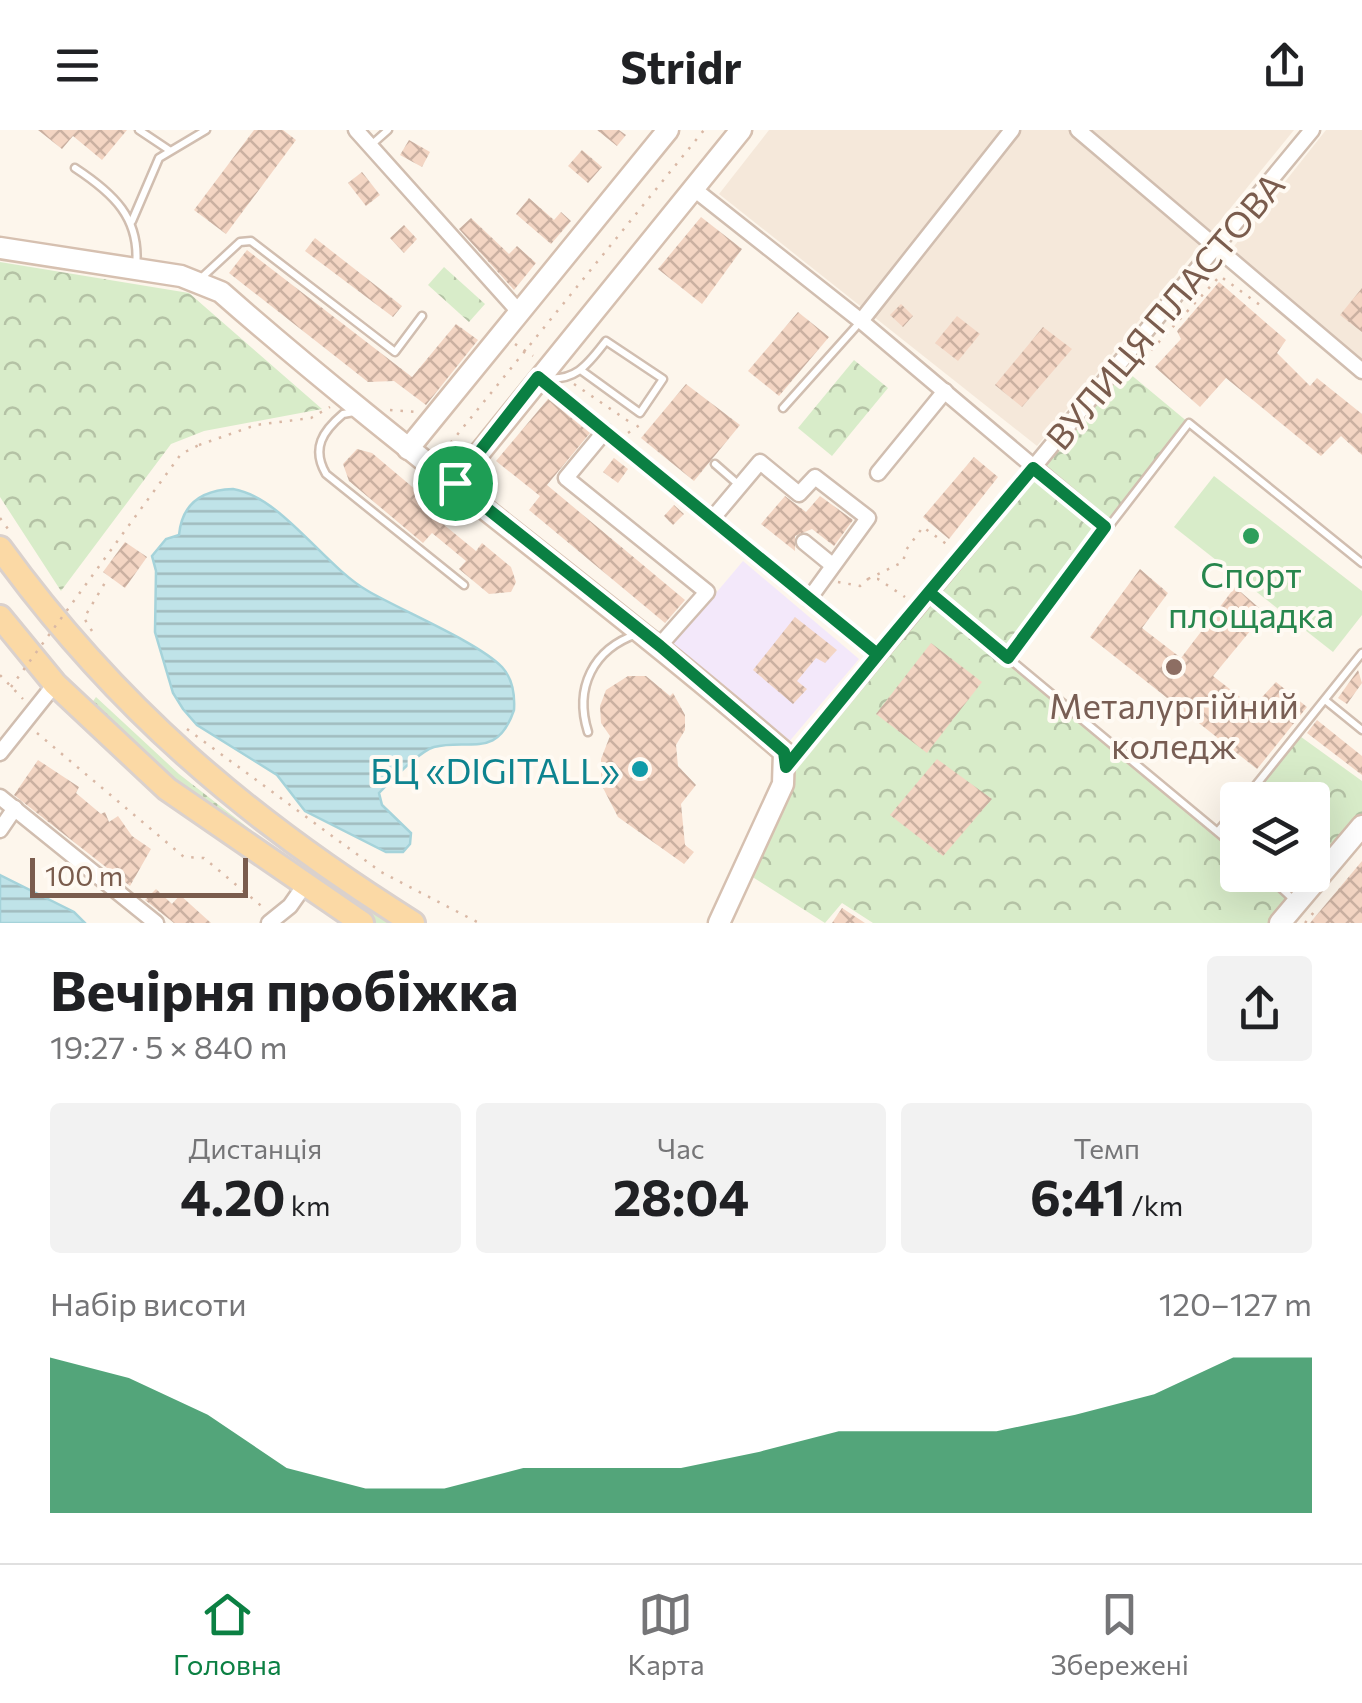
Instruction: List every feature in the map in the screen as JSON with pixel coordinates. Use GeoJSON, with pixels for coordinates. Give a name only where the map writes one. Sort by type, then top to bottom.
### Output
{"type":"FeatureCollection","features":[{"type":"Feature","properties":{"kind":"main road"},"geometry":{"type":"LineString","coordinates":[[0,548],[89,646],[117,690],[169,744],[313,856],[413,923]]}},
{"type":"Feature","properties":{"kind":"main road"},"geometry":{"type":"LineString","coordinates":[[0,617],[54,683],[167,789],[362,923]]}},
{"type":"Feature","properties":{"kind":"main road"},"geometry":{"type":"LineString","coordinates":[[54,683],[76,675],[89,646]]}},
{"type":"Feature","properties":{"kind":"main road"},"geometry":{"type":"LineString","coordinates":[[91,718],[88,702],[94,695],[117,690]]}},
{"type":"Feature","properties":{"kind":"main road"},"geometry":{"type":"LineString","coordinates":[[254,852],[271,848],[270,824]]}},
{"type":"Feature","properties":{"kind":"main road"},"geometry":{"type":"LineString","coordinates":[[297,881],[292,858],[313,856]]}},
{"type":"Feature","properties":{"kind":"street"},"geometry":{"type":"LineString","coordinates":[[356,130],[520,313]]}},
{"type":"Feature","properties":{"kind":"street"},"geometry":{"type":"LineString","coordinates":[[408,449],[668,130]]}},
{"type":"Feature","properties":{"kind":"street"},"geometry":{"type":"LineString","coordinates":[[455,483],[538,368],[741,130]]}},
{"type":"Feature","properties":{"kind":"street"},"geometry":{"type":"LineString","coordinates":[[861,321],[1012,130]]}},
{"type":"Feature","properties":{"kind":"street"},"geometry":{"type":"LineString","coordinates":[[1078,130],[1362,371]]}},
{"type":"Feature","properties":{"kind":"street","name":"ВУЛИЦЯ ПЛАСТОВА"},"geometry":{"type":"LineString","coordinates":[[720,923],[785,760],[1312,130]]}},
{"type":"Feature","properties":{"kind":"street"},"geometry":{"type":"LineString","coordinates":[[694,189],[861,321],[1105,527]]}},
{"type":"Feature","properties":{"kind":"street"},"geometry":{"type":"LineString","coordinates":[[0,248],[198,281],[221,292],[374,410],[408,449],[430,467],[660,646],[785,760]]}},
{"type":"Feature","properties":{"kind":"street"},"geometry":{"type":"LineString","coordinates":[[538,368],[605,430],[877,654]]}},
{"type":"Feature","properties":{"kind":"street"},"geometry":{"type":"LineString","coordinates":[[878,473],[945,392]]}},
{"type":"Feature","properties":{"kind":"street"},"geometry":{"type":"LineString","coordinates":[[605,430],[566,478],[706,592],[660,646]]}},
{"type":"Feature","properties":{"kind":"street"},"geometry":{"type":"LineString","coordinates":[[712,518],[760,462],[799,494],[815,476],[868,518],[809,599]]}},
{"type":"Feature","properties":{"kind":"street"},"geometry":{"type":"LineString","coordinates":[[804,542],[831,564]]}},
{"type":"Feature","properties":{"kind":"street"},"geometry":{"type":"LineString","coordinates":[[0,753],[54,683]]}},
{"type":"Feature","properties":{"kind":"street"},"geometry":{"type":"LineString","coordinates":[[0,796],[156,923]]}},
{"type":"Feature","properties":{"kind":"street"},"geometry":{"type":"LineString","coordinates":[[0,830],[15,808]]}},
{"type":"Feature","properties":{"kind":"street"},"geometry":{"type":"LineString","coordinates":[[1280,923],[1362,826]]}},
{"type":"Feature","properties":{"kind":"street"},"geometry":{"type":"LineString","coordinates":[[272,920],[297,881]]}},
{"type":"Feature","properties":{"kind":"lane"},"geometry":{"type":"LineString","coordinates":[[139,130],[169,150]]}},
{"type":"Feature","properties":{"kind":"lane"},"geometry":{"type":"LineString","coordinates":[[136,269],[132,221],[160,158],[206,130]]}},
{"type":"Feature","properties":{"kind":"lane"},"geometry":{"type":"LineString","coordinates":[[370,146],[388,130]]}},
{"type":"Feature","properties":{"kind":"lane"},"geometry":{"type":"LineString","coordinates":[[75,168],[111,192],[132,221]]}},
{"type":"Feature","properties":{"kind":"lane"},"geometry":{"type":"LineString","coordinates":[[198,281],[240,242],[251,240],[395,352],[422,316]]}},
{"type":"Feature","properties":{"kind":"lane"},"geometry":{"type":"LineString","coordinates":[[783,408],[861,321]]}},
{"type":"Feature","properties":{"kind":"lane"},"geometry":{"type":"LineString","coordinates":[[538,368],[557,380],[582,371],[606,342],[663,379],[640,413],[582,371]]}},
{"type":"Feature","properties":{"kind":"lane"},"geometry":{"type":"LineString","coordinates":[[374,410],[343,414],[324,432],[318,449],[326,474],[464,585]]}},
{"type":"Feature","properties":{"kind":"lane"},"geometry":{"type":"LineString","coordinates":[[1008,658],[1105,527],[1189,424],[1362,563]]}},
{"type":"Feature","properties":{"kind":"lane"},"geometry":{"type":"LineString","coordinates":[[715,464],[740,485]]}},
{"type":"Feature","properties":{"kind":"lane"},"geometry":{"type":"LineString","coordinates":[[929,592],[1218,831],[1220,829]]}},
{"type":"Feature","properties":{"kind":"lane"},"geometry":{"type":"LineString","coordinates":[[588,732],[582,708],[590,671],[615,644],[643,632]]}},
{"type":"Feature","properties":{"kind":"lane"},"geometry":{"type":"LineString","coordinates":[[1259,782],[1362,653]]}},
{"type":"Feature","properties":{"kind":"lane"},"geometry":{"type":"LineString","coordinates":[[1325,700],[1362,730]]}},
{"type":"Feature","properties":{"kind":"lane"},"geometry":{"type":"LineString","coordinates":[[1285,892],[1296,902]]}},
{"type":"Feature","properties":{"kind":"path"},"geometry":{"type":"LineString","coordinates":[[430,467],[528,353],[704,130]]}},
{"type":"Feature","properties":{"kind":"path"},"geometry":{"type":"LineString","coordinates":[[1132,368],[1157,348],[1220,276],[1266,310]]}},
{"type":"Feature","properties":{"kind":"path"},"geometry":{"type":"LineString","coordinates":[[506,337],[528,353],[538,368]]}},
{"type":"Feature","properties":{"kind":"path"},"geometry":{"type":"LineString","coordinates":[[572,382],[635,426],[624,437]]}},
{"type":"Feature","properties":{"kind":"path"},"geometry":{"type":"LineString","coordinates":[[11,686],[181,454],[256,425],[311,418],[334,402]]}},
{"type":"Feature","properties":{"kind":"path"},"geometry":{"type":"LineString","coordinates":[[374,410],[422,411]]}},
{"type":"Feature","properties":{"kind":"path"},"geometry":{"type":"LineString","coordinates":[[822,578],[860,586],[903,562],[906,550],[922,527],[948,547],[959,534]]}},
{"type":"Feature","properties":{"kind":"path"},"geometry":{"type":"LineString","coordinates":[[868,579],[878,580],[913,603]]}},
{"type":"Feature","properties":{"kind":"path"},"geometry":{"type":"LineString","coordinates":[[89,646],[84,618],[106,581]]}},
{"type":"Feature","properties":{"kind":"path"},"geometry":{"type":"LineString","coordinates":[[0,675],[29,716],[184,857],[204,858],[272,920]]}},
{"type":"Feature","properties":{"kind":"path"},"geometry":{"type":"LineString","coordinates":[[185,727],[382,872],[479,923]]}},
{"type":"Feature","properties":{"kind":"shaded area"},"geometry":{"type":"Polygon","coordinates":[[[769,130],[1294,130],[1037,446],[719,194],[769,130]]]}},
{"type":"Feature","properties":{"kind":"shaded area"},"geometry":{"type":"Polygon","coordinates":[[[1326,130],[1362,130],[1362,360],[1231,250],[1326,130]]]}},
{"type":"Feature","properties":{"kind":"shaded area"},"geometry":{"type":"Polygon","coordinates":[[[743,561],[859,659],[788,743],[672,645],[743,561]]]}},
{"type":"Feature","properties":{"kind":"green space"},"geometry":{"type":"Polygon","coordinates":[[[0,262],[189,293],[322,409],[204,431],[171,444],[61,591],[0,497],[0,262]]]}},
{"type":"Feature","properties":{"kind":"green space"},"geometry":{"type":"Polygon","coordinates":[[[444,267],[485,304],[469,322],[428,285],[444,267]]]}},
{"type":"Feature","properties":{"kind":"green space"},"geometry":{"type":"Polygon","coordinates":[[[854,360],[888,388],[832,456],[798,428],[854,360]]]}},
{"type":"Feature","properties":{"kind":"green space"},"geometry":{"type":"Polygon","coordinates":[[[1118,364],[1189,423],[1008,658],[1218,831],[1220,829],[1220,892],[1306,892],[1280,923],[873,923],[842,903],[825,923],[743,871],[787,754],[877,654],[1118,364]]]}},
{"type":"Feature","properties":{"kind":"green space"},"geometry":{"type":"Polygon","coordinates":[[[1214,476],[1362,591],[1362,615],[1333,652],[1174,527],[1214,476]]]}},
{"type":"Feature","properties":{"kind":"green space"},"geometry":{"type":"Polygon","coordinates":[[[96,697],[179,774],[269,844],[267,850],[262,851],[172,779],[91,704],[96,697]]]}},
{"type":"Feature","properties":{"kind":"green space"},"geometry":{"type":"Polygon","coordinates":[[[1297,734],[1362,781],[1362,826],[1330,864],[1330,782],[1258,782],[1297,734]]]}},
{"type":"Feature","properties":{"kind":"green space"},"geometry":{"type":"Polygon","coordinates":[[[295,862],[396,923],[376,923],[292,871],[295,862]]]}},
{"type":"Feature","properties":{"kind":"water"},"geometry":{"type":"Polygon","coordinates":[[[233,489],[269,505],[368,591],[475,647],[491,657],[509,677],[514,710],[499,736],[481,744],[434,747],[405,767],[379,793],[382,805],[411,833],[410,844],[403,852],[386,852],[305,811],[277,775],[197,725],[173,693],[155,632],[156,571],[152,556],[166,539],[179,535],[184,514],[196,500],[212,492],[233,489]]]}},
{"type":"Feature","properties":{"kind":"water"},"geometry":{"type":"Polygon","coordinates":[[[0,875],[74,912],[85,923],[0,923],[0,875]]]}},
{"type":"Feature","properties":{"kind":"building"},"geometry":{"type":"Polygon","coordinates":[[[38,130],[127,130],[102,160],[73,136],[62,149],[38,130]]]}},
{"type":"Feature","properties":{"kind":"building"},"geometry":{"type":"Polygon","coordinates":[[[254,130],[283,130],[296,140],[226,234],[194,210],[254,130]]]}},
{"type":"Feature","properties":{"kind":"building"},"geometry":{"type":"Polygon","coordinates":[[[597,130],[619,130],[626,135],[617,146],[597,130]]]}},
{"type":"Feature","properties":{"kind":"building"},"geometry":{"type":"Polygon","coordinates":[[[409,140],[430,152],[422,167],[400,155],[409,140]]]}},
{"type":"Feature","properties":{"kind":"building"},"geometry":{"type":"Polygon","coordinates":[[[582,150],[602,167],[588,183],[568,166],[582,150]]]}},
{"type":"Feature","properties":{"kind":"building"},"geometry":{"type":"Polygon","coordinates":[[[362,172],[380,195],[366,206],[348,183],[362,172]]]}},
{"type":"Feature","properties":{"kind":"building"},"geometry":{"type":"Polygon","coordinates":[[[529,198],[554,220],[561,212],[571,221],[551,244],[516,214],[529,198]]]}},
{"type":"Feature","properties":{"kind":"building"},"geometry":{"type":"Polygon","coordinates":[[[701,217],[742,249],[702,304],[658,269],[701,217]]]}},
{"type":"Feature","properties":{"kind":"building"},"geometry":{"type":"Polygon","coordinates":[[[471,218],[509,254],[517,246],[536,263],[514,290],[459,229],[471,218]]]}},
{"type":"Feature","properties":{"kind":"building"},"geometry":{"type":"Polygon","coordinates":[[[404,225],[417,239],[404,253],[390,238],[404,225]]]}},
{"type":"Feature","properties":{"kind":"building"},"geometry":{"type":"Polygon","coordinates":[[[315,238],[402,306],[393,317],[305,251],[315,238]]]}},
{"type":"Feature","properties":{"kind":"building"},"geometry":{"type":"Polygon","coordinates":[[[247,250],[412,377],[456,324],[478,340],[426,405],[394,381],[368,382],[229,273],[247,250]]]}},
{"type":"Feature","properties":{"kind":"building"},"geometry":{"type":"Polygon","coordinates":[[[1219,282],[1286,340],[1277,353],[1310,386],[1317,378],[1362,414],[1362,455],[1341,436],[1321,456],[1226,378],[1200,407],[1155,367],[1181,339],[1177,331],[1219,282]]]}},
{"type":"Feature","properties":{"kind":"building"},"geometry":{"type":"Polygon","coordinates":[[[1362,288],[1362,332],[1340,315],[1362,288]]]}},
{"type":"Feature","properties":{"kind":"building"},"geometry":{"type":"Polygon","coordinates":[[[901,304],[913,316],[903,327],[890,315],[901,304]]]}},
{"type":"Feature","properties":{"kind":"building"},"geometry":{"type":"Polygon","coordinates":[[[798,312],[829,337],[779,396],[748,371],[798,312]]]}},
{"type":"Feature","properties":{"kind":"building"},"geometry":{"type":"Polygon","coordinates":[[[957,316],[980,334],[958,361],[935,343],[957,316]]]}},
{"type":"Feature","properties":{"kind":"building"},"geometry":{"type":"Polygon","coordinates":[[[1043,327],[1072,349],[1022,407],[995,385],[1043,327]]]}},
{"type":"Feature","properties":{"kind":"building"},"geometry":{"type":"Polygon","coordinates":[[[686,384],[740,425],[694,481],[641,438],[686,384]]]}},
{"type":"Feature","properties":{"kind":"building"},"geometry":{"type":"Polygon","coordinates":[[[548,399],[590,433],[547,485],[685,600],[665,623],[529,510],[540,496],[496,461],[548,399]]]}},
{"type":"Feature","properties":{"kind":"building"},"geometry":{"type":"Polygon","coordinates":[[[357,449],[372,453],[448,517],[443,524],[476,551],[482,543],[511,567],[516,582],[511,592],[489,594],[459,569],[466,561],[432,533],[423,543],[349,481],[343,464],[357,449]]]}},
{"type":"Feature","properties":{"kind":"building"},"geometry":{"type":"Polygon","coordinates":[[[974,457],[998,477],[949,539],[923,517],[974,457]]]}},
{"type":"Feature","properties":{"kind":"building"},"geometry":{"type":"Polygon","coordinates":[[[614,458],[628,469],[618,483],[603,472],[614,458]]]}},
{"type":"Feature","properties":{"kind":"building"},"geometry":{"type":"Polygon","coordinates":[[[785,496],[806,512],[820,496],[853,520],[834,546],[812,529],[795,536],[795,551],[761,524],[785,496]]]}},
{"type":"Feature","properties":{"kind":"building"},"geometry":{"type":"Polygon","coordinates":[[[674,505],[684,514],[673,525],[664,516],[674,505]]]}},
{"type":"Feature","properties":{"kind":"building"},"geometry":{"type":"Polygon","coordinates":[[[125,542],[147,557],[125,588],[103,572],[125,542]]]}},
{"type":"Feature","properties":{"kind":"building","name":"Металургійний коледж"},"geometry":{"type":"Polygon","coordinates":[[[1140,569],[1168,593],[1142,628],[1181,658],[1235,587],[1265,613],[1213,676],[1253,707],[1276,682],[1307,707],[1257,769],[1090,637],[1140,569]]]}},
{"type":"Feature","properties":{"kind":"building"},"geometry":{"type":"Polygon","coordinates":[[[795,617],[837,650],[825,663],[816,658],[797,681],[807,689],[793,704],[753,670],[795,617]]]}},
{"type":"Feature","properties":{"kind":"building"},"geometry":{"type":"Polygon","coordinates":[[[931,643],[982,682],[927,753],[876,714],[931,643]]]}},
{"type":"Feature","properties":{"kind":"building"},"geometry":{"type":"Polygon","coordinates":[[[1358,670],[1362,683],[1347,704],[1338,698],[1358,670]]]}},
{"type":"Feature","properties":{"kind":"building","name":"БЦ «DIGITALL»"},"geometry":{"type":"Polygon","coordinates":[[[628,676],[646,676],[670,696],[673,693],[685,715],[685,730],[676,745],[678,766],[696,785],[681,804],[685,845],[694,852],[684,864],[618,817],[601,784],[601,759],[610,736],[601,723],[600,706],[606,690],[628,676]]]}},
{"type":"Feature","properties":{"kind":"building"},"geometry":{"type":"Polygon","coordinates":[[[1317,720],[1362,756],[1362,775],[1307,733],[1317,720]]]}},
{"type":"Feature","properties":{"kind":"building"},"geometry":{"type":"Polygon","coordinates":[[[937,759],[992,799],[943,856],[890,815],[937,759]]]}},
{"type":"Feature","properties":{"kind":"building"},"geometry":{"type":"Polygon","coordinates":[[[38,760],[79,787],[76,793],[101,814],[105,812],[109,822],[118,816],[132,836],[151,849],[130,886],[14,795],[38,760]]]}},
{"type":"Feature","properties":{"kind":"building"},"geometry":{"type":"Polygon","coordinates":[[[1362,861],[1362,923],[1310,923],[1362,861]]]}},
{"type":"Feature","properties":{"kind":"building"},"geometry":{"type":"Polygon","coordinates":[[[156,889],[172,904],[180,895],[211,923],[174,923],[145,900],[156,889]]]}},
{"type":"Feature","properties":{"kind":"building"},"geometry":{"type":"Polygon","coordinates":[[[842,908],[865,923],[832,923],[842,908]]]}},
{"type":"Feature","properties":{"kind":"place","name":"Спорт площадка"},"geometry":{"type":"Point","coordinates":[1251,536]}},
{"type":"Feature","properties":{"kind":"place","name":"Металургійний коледж"},"geometry":{"type":"Point","coordinates":[1174,667]}},
{"type":"Feature","properties":{"kind":"place","name":"БЦ «DIGITALL»"},"geometry":{"type":"Point","coordinates":[640,769]}},
{"type":"Feature","properties":{"kind":"route"},"geometry":{"type":"LineString","coordinates":[[455,483],[538,377],[877,654],[1033,468],[1105,527],[1008,658],[929,592],[877,654],[786,767],[784,752],[660,646],[455,483]]}}]}
